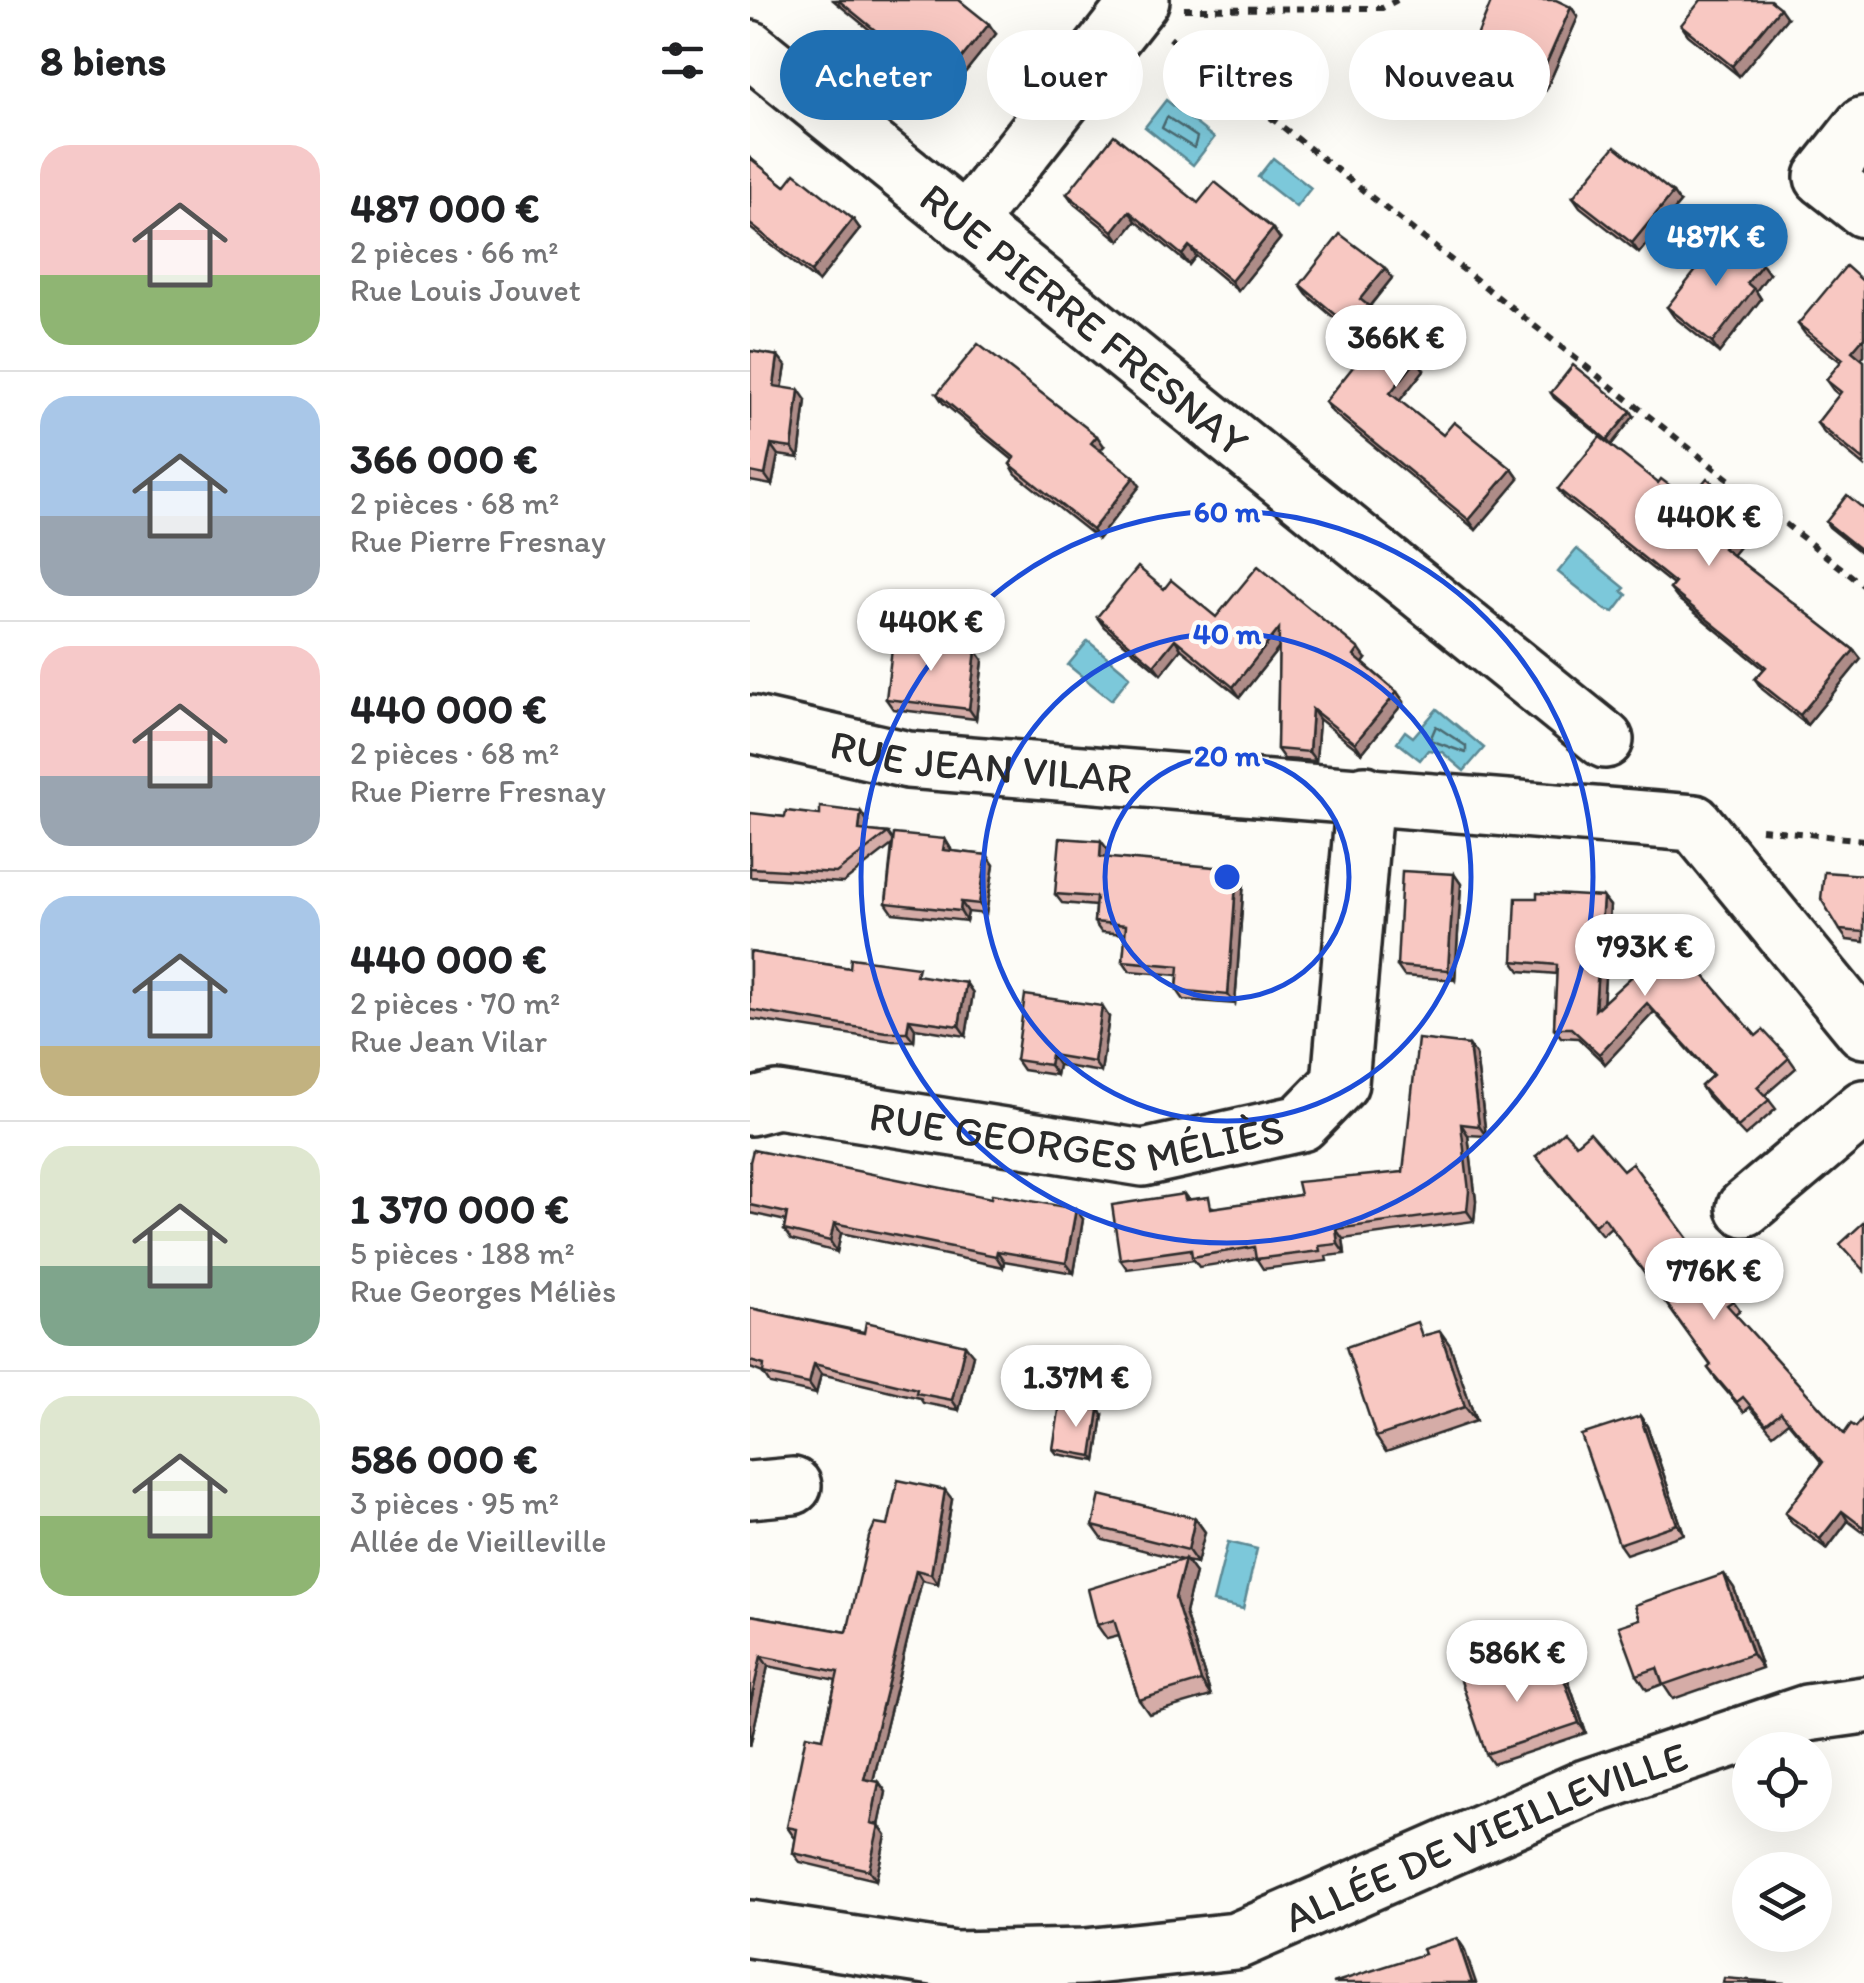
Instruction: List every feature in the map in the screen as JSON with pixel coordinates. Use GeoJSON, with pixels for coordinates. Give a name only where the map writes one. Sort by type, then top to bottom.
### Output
{"type":"FeatureCollection","features":[{"type":"Feature","properties":{"kind":"street"},"geometry":{"type":"LineString","coordinates":[[965,224],[1137,5]]}},
{"type":"Feature","properties":{"kind":"street","name":"RUE PIERRE FRESNAY"},"geometry":{"type":"LineString","coordinates":[[750,49],[1604,740]]}},
{"type":"Feature","properties":{"kind":"street"},"geometry":{"type":"LineString","coordinates":[[1864,125],[1823,177],[1864,210]]}},
{"type":"Feature","properties":{"kind":"street","name":"RUE JEAN VILAR"},"geometry":{"type":"LineString","coordinates":[[750,724],[908,760],[1694,823]]}},
{"type":"Feature","properties":{"kind":"street","name":"RUE GEORGES MÉLIÈS"},"geometry":{"type":"LineString","coordinates":[[750,1107],[777,1100],[1144,1158],[1301,1122],[1340,1083],[1365,794]]}},
{"type":"Feature","properties":{"kind":"street"},"geometry":{"type":"LineString","coordinates":[[1694,823],[1864,1030]]}},
{"type":"Feature","properties":{"kind":"street"},"geometry":{"type":"LineString","coordinates":[[1744,1208],[1864,1108]]}},
{"type":"Feature","properties":{"kind":"street","name":"ALLÉE DE VIEILLEVILLE"},"geometry":{"type":"LineString","coordinates":[[750,1929],[1034,1971],[1236,1941],[1588,1787],[1806,1713],[1864,1705]]}},
{"type":"Feature","properties":{"kind":"path"},"geometry":{"type":"LineString","coordinates":[[1137,5],[1382,8],[1396,0]]}},
{"type":"Feature","properties":{"kind":"path"},"geometry":{"type":"LineString","coordinates":[[1137,5],[1864,586]]}},
{"type":"Feature","properties":{"kind":"path"},"geometry":{"type":"LineString","coordinates":[[1694,823],[1864,840]]}},
{"type":"Feature","properties":{"kind":"water"},"geometry":{"type":"Polygon","coordinates":[[[1163,104],[1163,120],[1191,120],[1214,138],[1193,165],[1145,127],[1163,104]]]}},
{"type":"Feature","properties":{"kind":"water"},"geometry":{"type":"Polygon","coordinates":[[[1273,158],[1311,188],[1296,207],[1258,177],[1273,158]]]}},
{"type":"Feature","properties":{"kind":"water"},"geometry":{"type":"Polygon","coordinates":[[[1577,549],[1625,588],[1622,591],[1627,595],[1614,612],[1606,610],[1558,572],[1577,549]]]}},
{"type":"Feature","properties":{"kind":"water"},"geometry":{"type":"Polygon","coordinates":[[[1088,641],[1130,676],[1111,700],[1068,665],[1088,641]]]}},
{"type":"Feature","properties":{"kind":"water"},"geometry":{"type":"Polygon","coordinates":[[[1437,709],[1484,748],[1464,771],[1442,752],[1428,750],[1420,760],[1397,742],[1405,731],[1413,737],[1437,709]]]}},
{"type":"Feature","properties":{"kind":"water"},"geometry":{"type":"Polygon","coordinates":[[[1228,1542],[1257,1549],[1243,1609],[1213,1602],[1228,1542]]]}},
{"type":"Feature","properties":{"kind":"building"},"geometry":{"type":"Polygon","coordinates":[[[838,0],[959,0],[989,24],[967,51],[967,30],[875,30],[838,0]]]}},
{"type":"Feature","properties":{"kind":"building"},"geometry":{"type":"Polygon","coordinates":[[[1492,0],[1556,0],[1571,7],[1550,55],[1550,30],[1480,30],[1492,0]]]}},
{"type":"Feature","properties":{"kind":"building"},"geometry":{"type":"Polygon","coordinates":[[[1701,0],[1770,0],[1780,8],[1732,66],[1681,25],[1701,0]]]}},
{"type":"Feature","properties":{"kind":"building"},"geometry":{"type":"Polygon","coordinates":[[[1114,135],[1198,203],[1215,182],[1273,229],[1231,281],[1189,246],[1182,255],[1129,211],[1113,231],[1067,194],[1114,135]]]}},
{"type":"Feature","properties":{"kind":"building"},"geometry":{"type":"Polygon","coordinates":[[[1615,146],[1673,193],[1632,243],[1573,197],[1615,146]]]}},
{"type":"Feature","properties":{"kind":"building"},"geometry":{"type":"Polygon","coordinates":[[[750,158],[785,186],[795,173],[853,219],[811,272],[750,224],[750,158]]]}},
{"type":"Feature","properties":{"kind":"building"},"geometry":{"type":"Polygon","coordinates":[[[1340,234],[1385,268],[1360,299],[1391,324],[1383,333],[1417,360],[1390,393],[1443,435],[1454,422],[1512,469],[1469,520],[1325,402],[1365,352],[1335,327],[1341,319],[1300,285],[1340,234]]]}},
{"type":"Feature","properties":{"kind":"building"},"geometry":{"type":"Polygon","coordinates":[[[1724,235],[1762,264],[1747,283],[1754,289],[1712,343],[1667,307],[1724,235]]]}},
{"type":"Feature","properties":{"kind":"building"},"geometry":{"type":"Polygon","coordinates":[[[1846,266],[1864,282],[1864,337],[1852,351],[1864,361],[1864,461],[1817,423],[1841,392],[1826,380],[1843,359],[1798,324],[1846,266]]]}},
{"type":"Feature","properties":{"kind":"building"},"geometry":{"type":"Polygon","coordinates":[[[978,344],[1097,436],[1091,443],[1134,477],[1092,530],[1010,464],[1015,458],[937,394],[978,344]]]}},
{"type":"Feature","properties":{"kind":"building"},"geometry":{"type":"Polygon","coordinates":[[[750,351],[778,356],[774,386],[799,390],[792,448],[771,445],[765,475],[750,472],[750,351]]]}},
{"type":"Feature","properties":{"kind":"building"},"geometry":{"type":"Polygon","coordinates":[[[1573,365],[1631,411],[1607,440],[1551,393],[1573,365]]]}},
{"type":"Feature","properties":{"kind":"building"},"geometry":{"type":"Polygon","coordinates":[[[1600,437],[1658,483],[1661,479],[1689,500],[1707,478],[1720,489],[1723,485],[1755,510],[1723,548],[1854,650],[1800,715],[1755,679],[1766,667],[1670,589],[1675,583],[1558,489],[1600,437]]]}},
{"type":"Feature","properties":{"kind":"building"},"geometry":{"type":"Polygon","coordinates":[[[1847,495],[1864,509],[1861,550],[1826,522],[1847,495]]]}},
{"type":"Feature","properties":{"kind":"building"},"geometry":{"type":"Polygon","coordinates":[[[1258,566],[1359,649],[1354,656],[1397,692],[1355,743],[1312,709],[1309,752],[1277,749],[1279,629],[1233,687],[1175,639],[1154,665],[1097,617],[1138,567],[1164,589],[1171,580],[1216,617],[1258,566]]]}},
{"type":"Feature","properties":{"kind":"building"},"geometry":{"type":"Polygon","coordinates":[[[893,640],[976,650],[969,709],[886,699],[893,640]]]}},
{"type":"Feature","properties":{"kind":"building"},"geometry":{"type":"Polygon","coordinates":[[[820,807],[861,812],[859,830],[888,833],[836,873],[750,868],[750,813],[785,817],[786,811],[820,815],[820,807]]]}},
{"type":"Feature","properties":{"kind":"building"},"geometry":{"type":"Polygon","coordinates":[[[894,834],[945,839],[943,850],[987,855],[979,904],[961,902],[960,911],[886,903],[894,834]]]}},
{"type":"Feature","properties":{"kind":"building"},"geometry":{"type":"Polygon","coordinates":[[[1060,838],[1101,841],[1100,857],[1237,869],[1228,995],[1177,990],[1179,966],[1123,961],[1126,925],[1094,922],[1096,897],[1055,894],[1060,838]]]}},
{"type":"Feature","properties":{"kind":"building"},"geometry":{"type":"Polygon","coordinates":[[[1402,871],[1454,874],[1448,970],[1397,966],[1402,871]]]}},
{"type":"Feature","properties":{"kind":"building"},"geometry":{"type":"Polygon","coordinates":[[[1824,872],[1864,875],[1864,932],[1840,930],[1821,899],[1824,872]]]}},
{"type":"Feature","properties":{"kind":"building"},"geometry":{"type":"Polygon","coordinates":[[[1537,893],[1603,897],[1595,1010],[1673,939],[1756,1036],[1763,1030],[1789,1058],[1757,1087],[1769,1100],[1738,1127],[1701,1086],[1713,1075],[1647,1003],[1599,1054],[1571,1028],[1554,1028],[1557,965],[1513,961],[1516,898],[1537,898],[1537,893]]]}},
{"type":"Feature","properties":{"kind":"building"},"geometry":{"type":"Polygon","coordinates":[[[750,952],[850,968],[851,958],[918,967],[916,975],[966,983],[959,1026],[909,1019],[907,1032],[886,1032],[750,1010],[750,952]]]}},
{"type":"Feature","properties":{"kind":"building"},"geometry":{"type":"Polygon","coordinates":[[[1025,995],[1102,1006],[1094,1062],[1051,1055],[1049,1065],[1016,1060],[1025,995]]]}},
{"type":"Feature","properties":{"kind":"building"},"geometry":{"type":"Polygon","coordinates":[[[1418,1039],[1469,1045],[1479,1126],[1461,1124],[1469,1191],[1467,1211],[1336,1229],[1338,1244],[1319,1246],[1320,1251],[1256,1259],[1254,1247],[1192,1257],[1191,1249],[1120,1259],[1112,1205],[1184,1194],[1185,1200],[1209,1197],[1211,1208],[1300,1195],[1297,1182],[1403,1172],[1418,1039]]]}},
{"type":"Feature","properties":{"kind":"building"},"geometry":{"type":"Polygon","coordinates":[[[1564,1131],[1576,1144],[1590,1132],[1623,1170],[1632,1163],[1733,1301],[1727,1305],[1844,1434],[1851,1424],[1856,1427],[1864,1417],[1864,1528],[1842,1511],[1820,1539],[1785,1513],[1823,1462],[1781,1412],[1766,1424],[1743,1397],[1737,1402],[1708,1368],[1711,1365],[1604,1217],[1595,1225],[1536,1156],[1564,1131]]]}},
{"type":"Feature","properties":{"kind":"building"},"geometry":{"type":"Polygon","coordinates":[[[753,1150],[991,1198],[992,1194],[1076,1209],[1066,1263],[997,1251],[996,1256],[834,1223],[830,1241],[784,1230],[787,1213],[750,1205],[753,1150]]]}},
{"type":"Feature","properties":{"kind":"building"},"geometry":{"type":"Polygon","coordinates":[[[1864,1222],[1864,1271],[1840,1244],[1864,1222]]]}},
{"type":"Feature","properties":{"kind":"building"},"geometry":{"type":"Polygon","coordinates":[[[750,1308],[864,1333],[866,1322],[965,1345],[952,1400],[814,1364],[809,1384],[763,1374],[764,1365],[750,1361],[750,1308]]]}},
{"type":"Feature","properties":{"kind":"building"},"geometry":{"type":"Polygon","coordinates":[[[1417,1322],[1422,1336],[1440,1331],[1465,1407],[1376,1437],[1346,1347],[1417,1322]]]}},
{"type":"Feature","properties":{"kind":"building"},"geometry":{"type":"Polygon","coordinates":[[[1060,1404],[1099,1410],[1092,1456],[1053,1449],[1060,1404]]]}},
{"type":"Feature","properties":{"kind":"building"},"geometry":{"type":"Polygon","coordinates":[[[1640,1416],[1677,1524],[1619,1544],[1581,1435],[1640,1416]]]}},
{"type":"Feature","properties":{"kind":"building"},"geometry":{"type":"Polygon","coordinates":[[[898,1480],[945,1490],[931,1574],[916,1570],[864,1779],[879,1782],[871,1823],[879,1825],[869,1870],[793,1853],[797,1829],[787,1827],[806,1735],[823,1738],[838,1672],[761,1656],[750,1705],[750,1615],[847,1632],[869,1537],[875,1524],[888,1526],[898,1480]]]}},
{"type":"Feature","properties":{"kind":"building"},"geometry":{"type":"Polygon","coordinates":[[[1100,1495],[1195,1518],[1188,1550],[1093,1526],[1100,1495]]]}},
{"type":"Feature","properties":{"kind":"building"},"geometry":{"type":"Polygon","coordinates":[[[1185,1559],[1175,1598],[1201,1681],[1139,1700],[1114,1620],[1097,1625],[1088,1589],[1185,1559]]]}},
{"type":"Feature","properties":{"kind":"building"},"geometry":{"type":"Polygon","coordinates":[[[1724,1574],[1752,1654],[1663,1685],[1657,1668],[1637,1675],[1619,1626],[1640,1619],[1635,1605],[1724,1574]]]}},
{"type":"Feature","properties":{"kind":"building"},"geometry":{"type":"Polygon","coordinates":[[[1503,1660],[1510,1681],[1559,1664],[1579,1723],[1486,1754],[1459,1675],[1503,1660]]]}},
{"type":"Feature","properties":{"kind":"building"},"geometry":{"type":"Polygon","coordinates":[[[1457,1938],[1472,1983],[1333,1983],[1424,1954],[1422,1949],[1457,1938]]]}},
{"type":"Feature","properties":{"kind":"building"},"geometry":{"type":"Polygon","coordinates":[[[1724,1978],[1785,1983],[1723,1983],[1724,1978]]]}}]}
